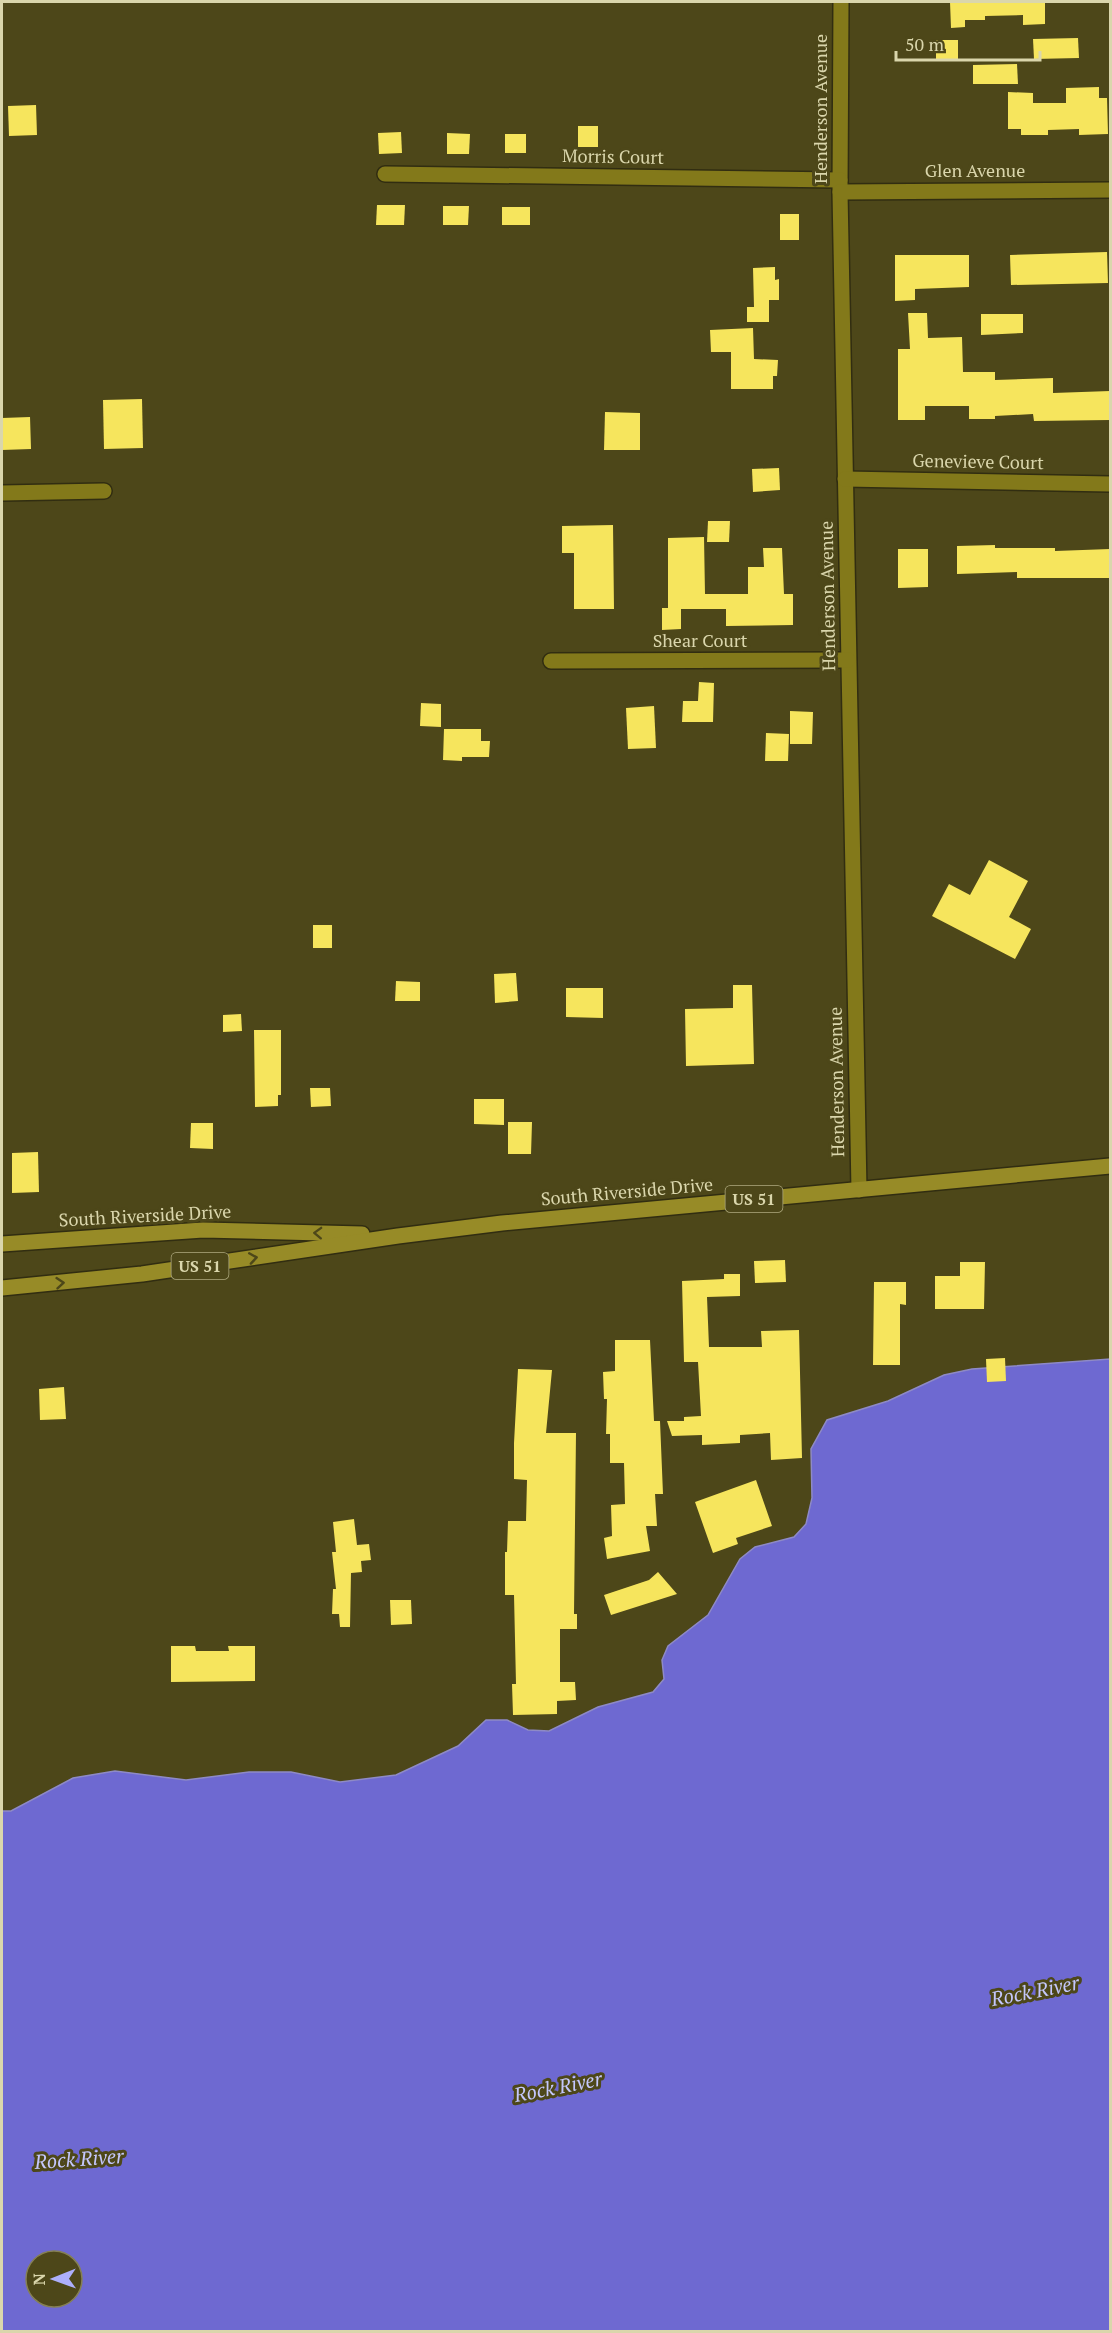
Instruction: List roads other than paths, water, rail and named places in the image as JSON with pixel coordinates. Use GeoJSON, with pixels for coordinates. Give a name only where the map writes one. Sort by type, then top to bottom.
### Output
{"type":"FeatureCollection","features":[{"type":"Feature","properties":{"kind":"main road","name":"South Riverside Drive"},"geometry":{"type":"LineString","coordinates":[[2,1288],[142,1274],[502,1223],[1110,1166]]}},
{"type":"Feature","properties":{"kind":"main road","name":"South Riverside Drive"},"geometry":{"type":"LineString","coordinates":[[2,1245],[203,1230],[398,1236]]}},
{"type":"Feature","properties":{"kind":"street","name":"Henderson Avenue"},"geometry":{"type":"LineString","coordinates":[[841,2],[840,186],[859,1190]]}},
{"type":"Feature","properties":{"kind":"street","name":"Morris Court"},"geometry":{"type":"LineString","coordinates":[[385,174],[840,186]]}},
{"type":"Feature","properties":{"kind":"street","name":"Glen Avenue"},"geometry":{"type":"LineString","coordinates":[[840,186],[1110,190]]}},
{"type":"Feature","properties":{"kind":"street","name":"Genevieve Court"},"geometry":{"type":"LineString","coordinates":[[845,479],[1110,484]]}},
{"type":"Feature","properties":{"kind":"street"},"geometry":{"type":"LineString","coordinates":[[2,493],[104,491]]}},
{"type":"Feature","properties":{"kind":"street","name":"Shear Court"},"geometry":{"type":"LineString","coordinates":[[552,661],[848,660]]}},
{"type":"Feature","properties":{"kind":"water","name":"Rock River"},"geometry":{"type":"Polygon","coordinates":[[[1110,1359],[1110,2331],[2,2332],[2,1811],[11,1811],[73,1778],[115,1771],[186,1780],[249,1772],[291,1772],[340,1782],[396,1775],[458,1746],[486,1720],[507,1720],[528,1730],[549,1731],[598,1707],[653,1692],[664,1679],[662,1660],[668,1646],[708,1615],[740,1559],[755,1547],[794,1537],[806,1524],[812,1498],[811,1449],[827,1420],[888,1401],[944,1375],[972,1369],[1110,1359]]]}}]}
